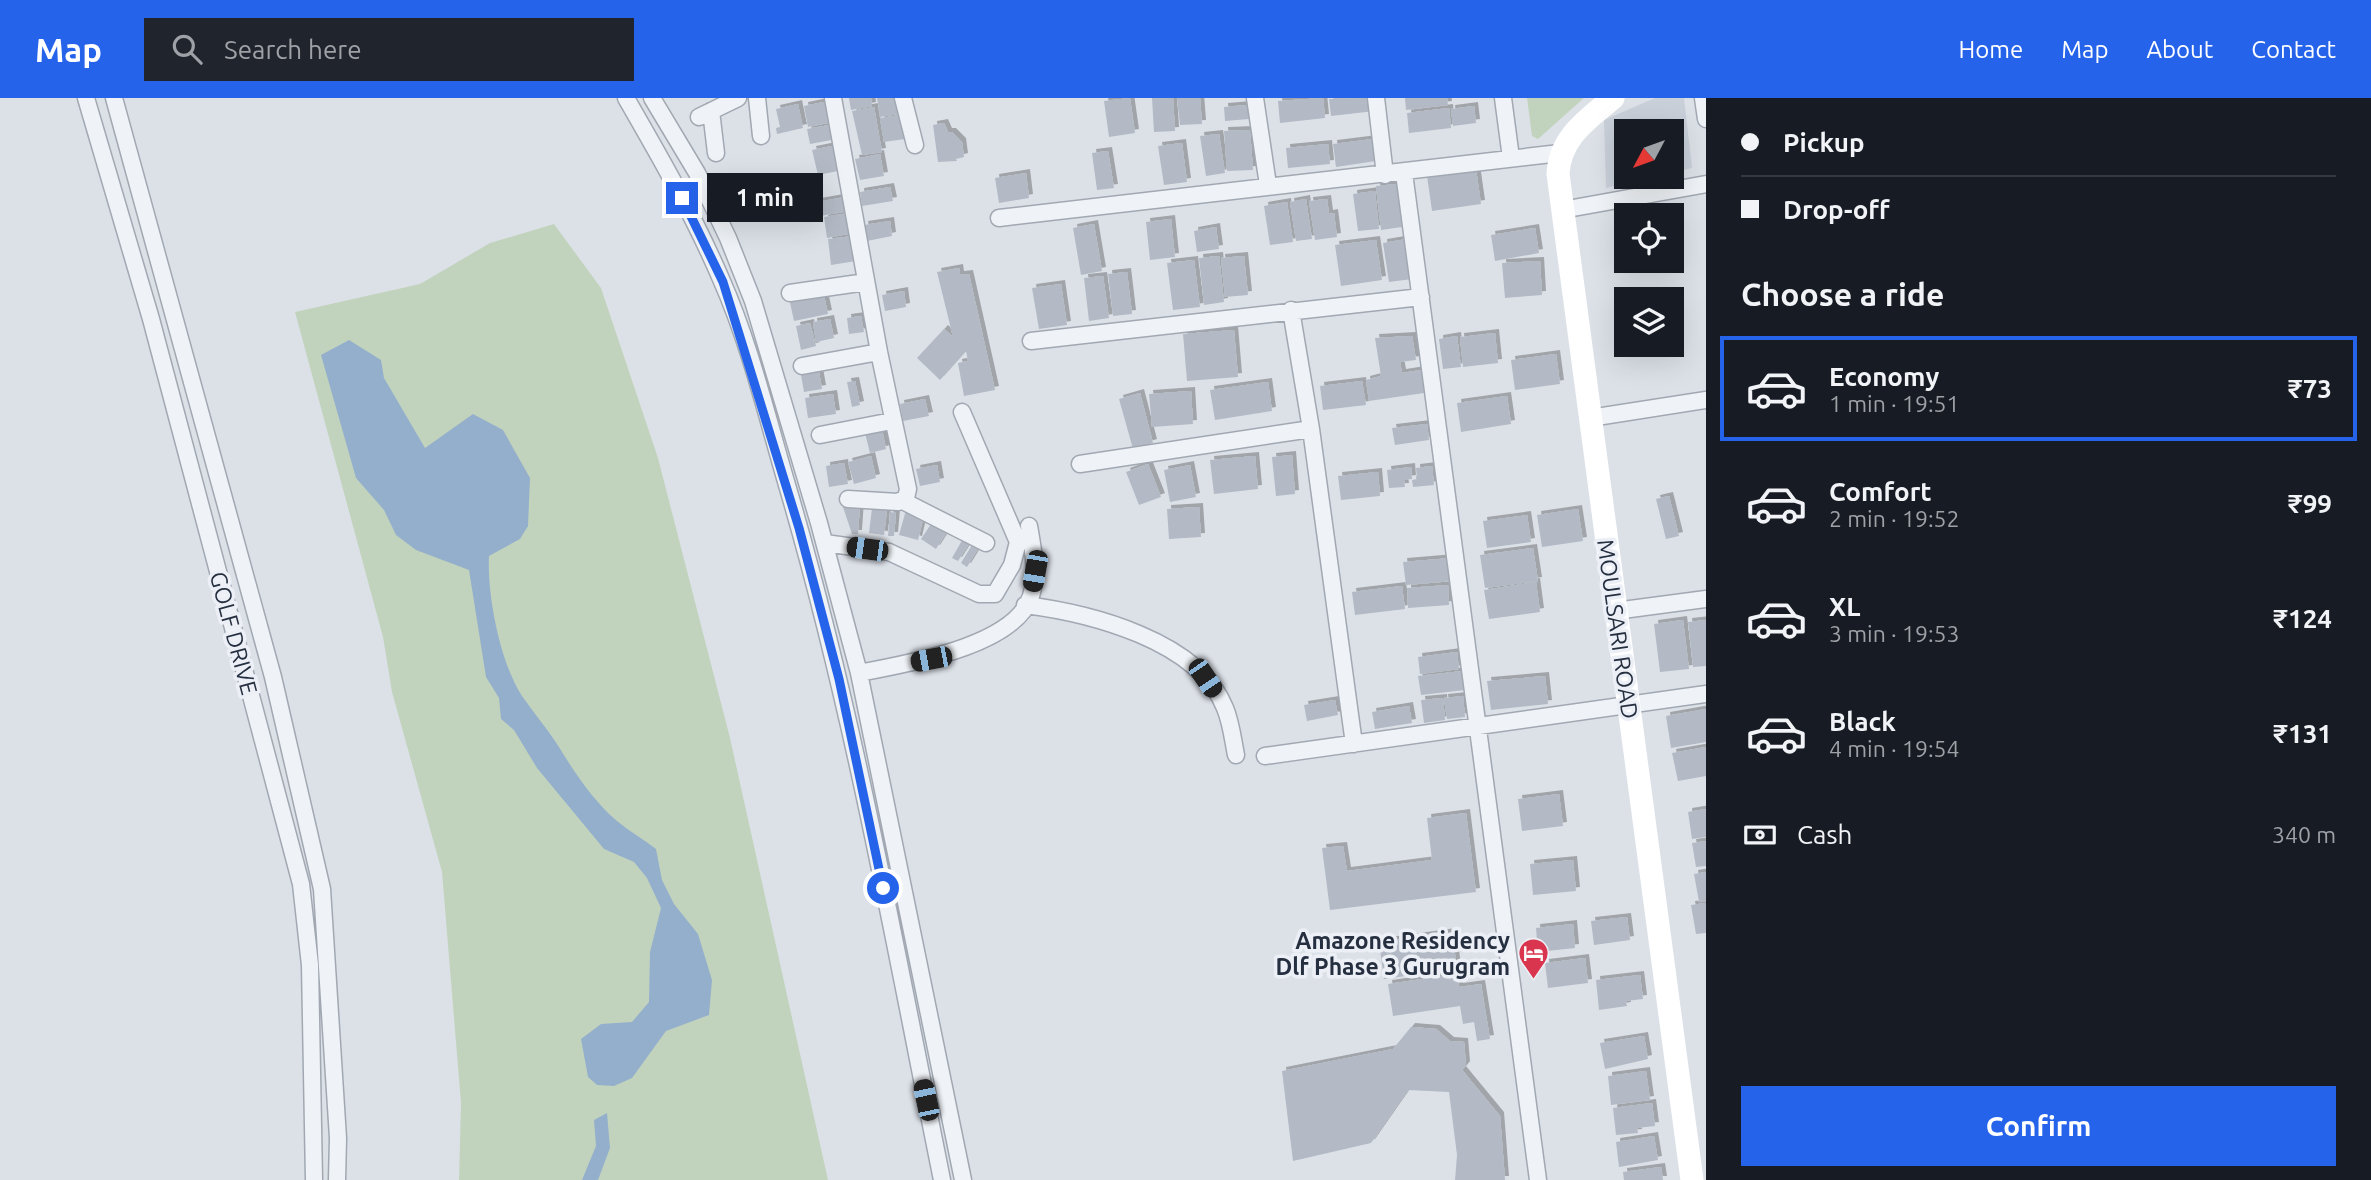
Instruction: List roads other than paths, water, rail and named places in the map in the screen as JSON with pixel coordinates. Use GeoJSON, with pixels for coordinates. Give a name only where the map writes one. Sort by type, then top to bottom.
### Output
{"type":"FeatureCollection","features":[{"type":"Feature","properties":{"kind":"street"},"geometry":{"type":"LineString","coordinates":[[626,98],[660,153],[723,282],[799,528],[836,668],[862,782],[942,1180]]}},
{"type":"Feature","properties":{"kind":"street"},"geometry":{"type":"LineString","coordinates":[[652,98],[697,173],[728,238],[752,301],[825,543],[859,673],[963,1180]]}},
{"type":"Feature","properties":{"kind":"street"},"geometry":{"type":"LineString","coordinates":[[716,153],[705,114],[738,98]]}},
{"type":"Feature","properties":{"kind":"street"},"geometry":{"type":"LineString","coordinates":[[757,98],[761,136]]}},
{"type":"Feature","properties":{"kind":"street"},"geometry":{"type":"LineString","coordinates":[[833,98],[878,352],[908,489],[903,501]]}},
{"type":"Feature","properties":{"kind":"street"},"geometry":{"type":"LineString","coordinates":[[903,98],[915,145]]}},
{"type":"Feature","properties":{"kind":"street"},"geometry":{"type":"LineString","coordinates":[[1255,98],[1268,185]]}},
{"type":"Feature","properties":{"kind":"street"},"geometry":{"type":"LineString","coordinates":[[1376,98],[1385,175]]}},
{"type":"Feature","properties":{"kind":"street"},"geometry":{"type":"LineString","coordinates":[[1503,98],[1511,158]]}},
{"type":"Feature","properties":{"kind":"street"},"geometry":{"type":"LineString","coordinates":[[999,218],[1560,153],[1573,133],[1613,98]]}},
{"type":"Feature","properties":{"kind":"street"},"geometry":{"type":"LineString","coordinates":[[1703,98],[1706,119]]}},
{"type":"Feature","properties":{"kind":"street"},"geometry":{"type":"LineString","coordinates":[[87,104],[118,99]]}},
{"type":"Feature","properties":{"kind":"street","name":"GOLF DRIVE"},"geometry":{"type":"LineString","coordinates":[[118,99],[273,677],[322,889],[338,1138],[337,1180]]}},
{"type":"Feature","properties":{"kind":"street","name":"GOLF DRIVE"},"geometry":{"type":"LineString","coordinates":[[87,104],[155,332],[301,884],[310,965],[314,1180]]}},
{"type":"Feature","properties":{"kind":"street","name":"MOULSARI ROAD"},"geometry":{"type":"LineString","coordinates":[[1560,153],[1562,210],[1615,611],[1654,877],[1692,1180]]}},
{"type":"Feature","properties":{"kind":"street"},"geometry":{"type":"LineString","coordinates":[[1404,173],[1538,1180]]}},
{"type":"Feature","properties":{"kind":"street"},"geometry":{"type":"LineString","coordinates":[[1562,210],[1706,184]]}},
{"type":"Feature","properties":{"kind":"street"},"geometry":{"type":"LineString","coordinates":[[790,293],[866,282]]}},
{"type":"Feature","properties":{"kind":"street"},"geometry":{"type":"LineString","coordinates":[[1031,341],[1421,297]]}},
{"type":"Feature","properties":{"kind":"street"},"geometry":{"type":"LineString","coordinates":[[1291,310],[1311,429],[1354,744]]}},
{"type":"Feature","properties":{"kind":"street"},"geometry":{"type":"LineString","coordinates":[[802,366],[878,352]]}},
{"type":"Feature","properties":{"kind":"street"},"geometry":{"type":"LineString","coordinates":[[1590,418],[1706,400]]}},
{"type":"Feature","properties":{"kind":"street"},"geometry":{"type":"LineString","coordinates":[[825,543],[888,552],[979,594],[995,594],[1012,565],[1018,542],[962,412]]}},
{"type":"Feature","properties":{"kind":"street"},"geometry":{"type":"LineString","coordinates":[[820,435],[892,421]]}},
{"type":"Feature","properties":{"kind":"street"},"geometry":{"type":"LineString","coordinates":[[1080,464],[1311,429]]}},
{"type":"Feature","properties":{"kind":"street"},"geometry":{"type":"LineString","coordinates":[[848,499],[903,501],[986,542]]}},
{"type":"Feature","properties":{"kind":"street"},"geometry":{"type":"LineString","coordinates":[[799,528],[819,523]]}},
{"type":"Feature","properties":{"kind":"street"},"geometry":{"type":"LineString","coordinates":[[859,673],[951,654],[1011,622],[1030,599],[1035,571],[1029,526]]}},
{"type":"Feature","properties":{"kind":"street"},"geometry":{"type":"LineString","coordinates":[[1615,611],[1706,599]]}},
{"type":"Feature","properties":{"kind":"street"},"geometry":{"type":"LineString","coordinates":[[1025,605],[1069,610],[1117,626],[1186,658],[1205,678],[1225,706],[1236,755]]}},
{"type":"Feature","properties":{"kind":"street"},"geometry":{"type":"LineString","coordinates":[[1265,756],[1706,694]]}},
{"type":"Feature","properties":{"kind":"street"},"geometry":{"type":"LineString","coordinates":[[314,1140],[338,1138]]}},
{"type":"Feature","properties":{"kind":"water"},"geometry":{"type":"Polygon","coordinates":[[[349,340],[381,360],[384,378],[425,448],[473,414],[503,430],[530,478],[528,526],[520,539],[489,556],[490,590],[496,628],[507,665],[522,696],[592,795],[617,821],[656,849],[662,880],[674,904],[698,934],[712,980],[709,1015],[666,1031],[632,1078],[614,1086],[597,1085],[588,1077],[581,1039],[601,1024],[632,1022],[649,1002],[650,952],[661,908],[647,878],[634,862],[604,849],[537,768],[514,730],[501,719],[499,698],[486,677],[469,570],[416,550],[396,535],[384,510],[356,478],[321,355],[349,340]]]}},
{"type":"Feature","properties":{"kind":"water"},"geometry":{"type":"Polygon","coordinates":[[[607,1113],[610,1148],[598,1180],[582,1180],[596,1146],[594,1120],[607,1113]]]}},
{"type":"Feature","properties":{"kind":"place","name":"Amazone Residency Dlf Phase 3 Gurugram"},"geometry":{"type":"Point","coordinates":[1533,980]}}]}
